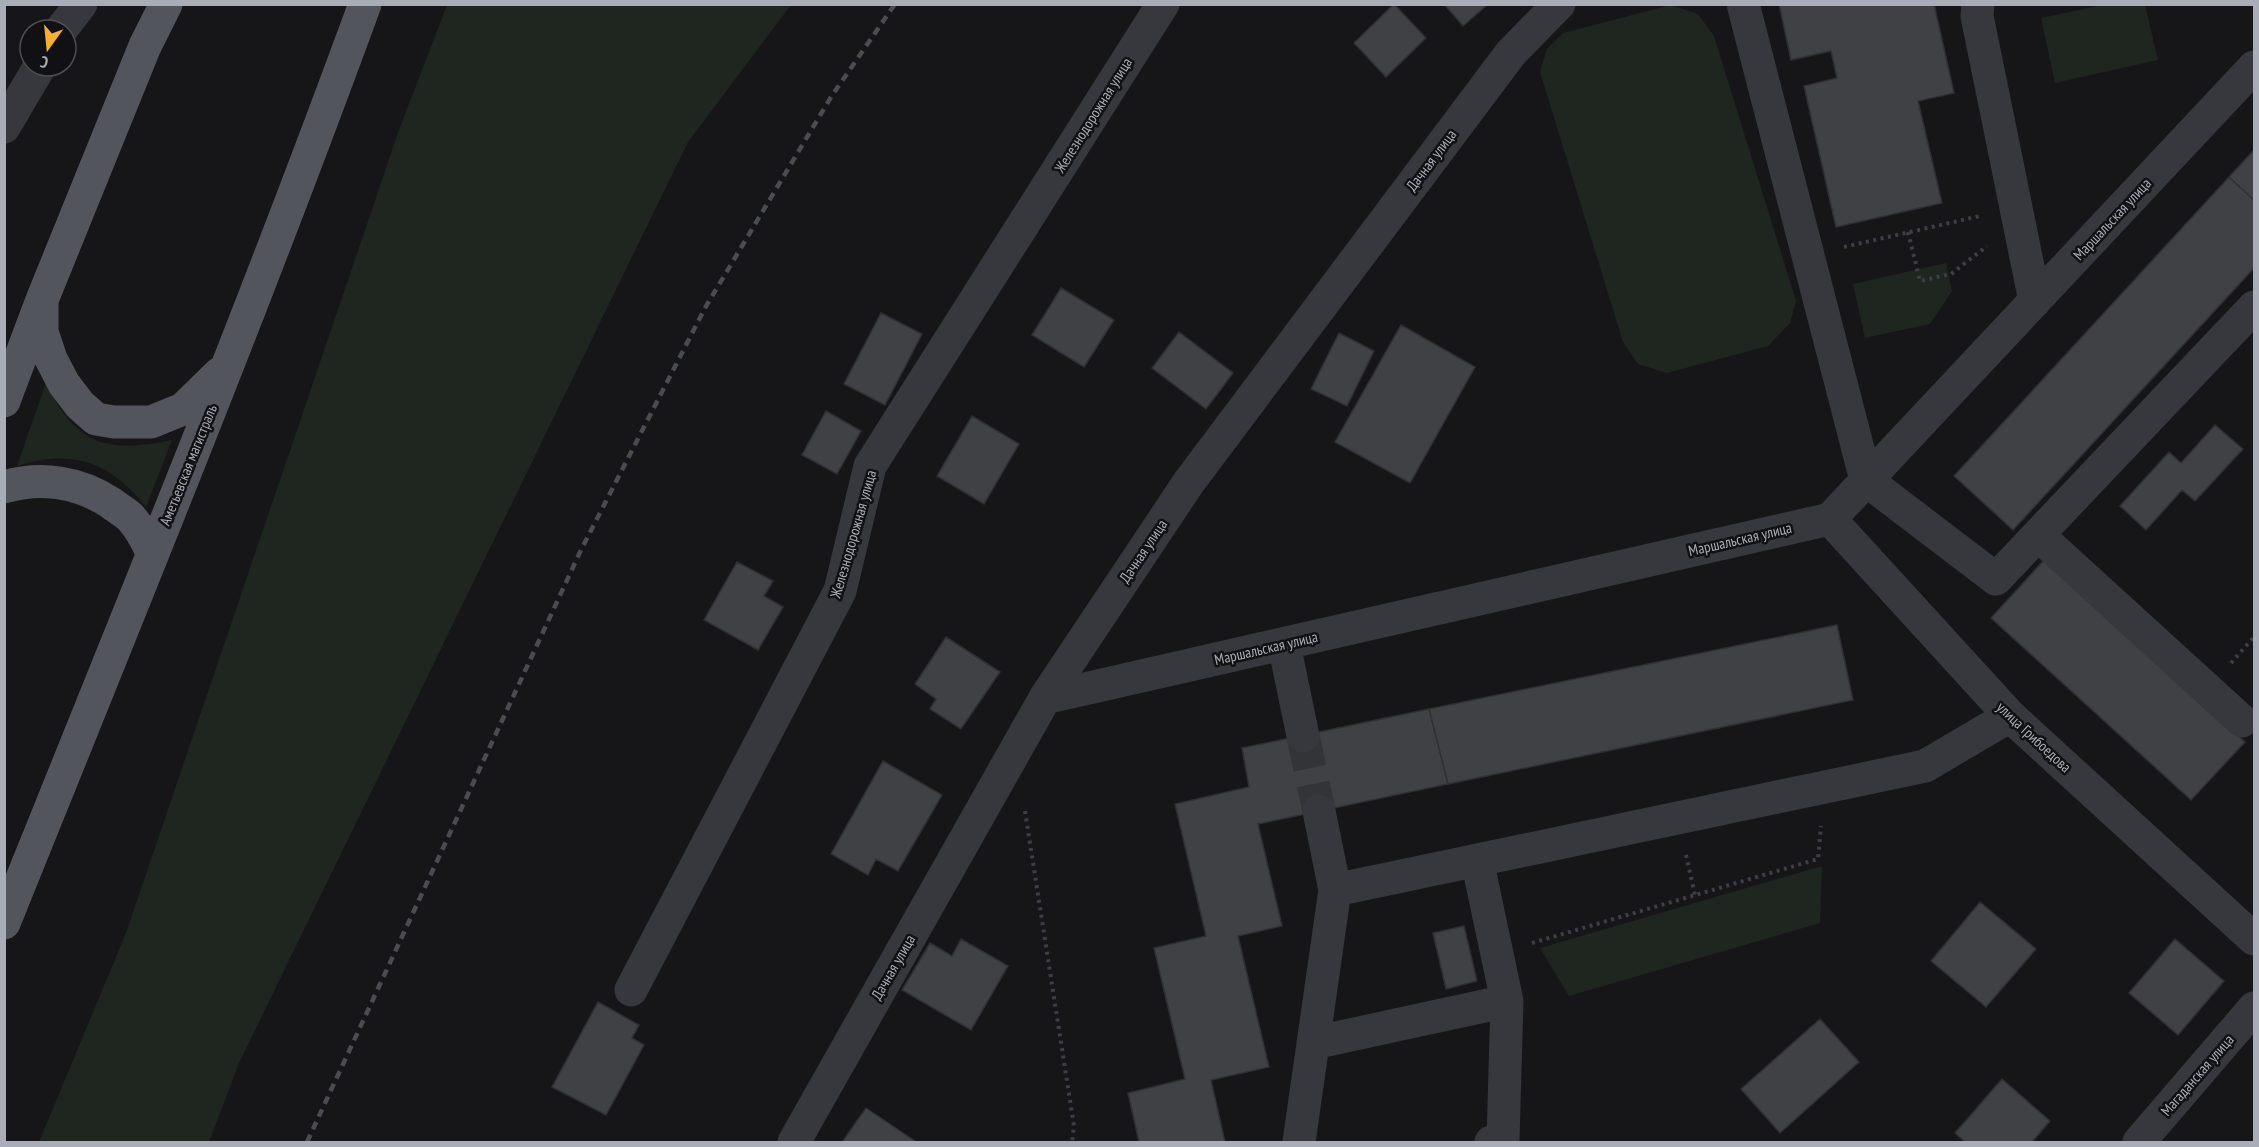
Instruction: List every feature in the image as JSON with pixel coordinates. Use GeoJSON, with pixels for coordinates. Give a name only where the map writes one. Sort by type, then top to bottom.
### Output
{"type":"FeatureCollection","features":[{"type":"Feature","properties":{"kind":"main road"},"geometry":{"type":"LineString","coordinates":[[4,401],[42,300],[145,46],[166,4]]}},
{"type":"Feature","properties":{"kind":"main road","name":"Аметьевская магистраль"},"geometry":{"type":"LineString","coordinates":[[4,923],[230,363],[365,4]]}},
{"type":"Feature","properties":{"kind":"main road"},"geometry":{"type":"LineString","coordinates":[[42,300],[42,332],[51,358],[64,384],[80,405],[96,419],[114,422],[151,422],[183,409],[230,363]]}},
{"type":"Feature","properties":{"kind":"main road"},"geometry":{"type":"LineString","coordinates":[[4,487],[48,480],[84,489],[100,496],[130,516],[152,553]]}},
{"type":"Feature","properties":{"kind":"street"},"geometry":{"type":"LineString","coordinates":[[70,18],[81,4]]}},
{"type":"Feature","properties":{"kind":"street","name":"Железнодорожная улица"},"geometry":{"type":"LineString","coordinates":[[631,990],[840,591],[870,466],[1163,4]]}},
{"type":"Feature","properties":{"kind":"street","name":"Дачная улица"},"geometry":{"type":"LineString","coordinates":[[794,1143],[1045,698],[1189,482],[1511,53],[1559,4]]}},
{"type":"Feature","properties":{"kind":"street"},"geometry":{"type":"LineString","coordinates":[[1743,4],[1866,480],[1996,579],[2254,307]]}},
{"type":"Feature","properties":{"kind":"street"},"geometry":{"type":"LineString","coordinates":[[1978,4],[1977,16],[2035,301]]}},
{"type":"Feature","properties":{"kind":"street","name":"Маршальская улица"},"geometry":{"type":"LineString","coordinates":[[1045,698],[1830,519],[2254,67]]}},
{"type":"Feature","properties":{"kind":"street"},"geometry":{"type":"LineString","coordinates":[[4,127],[33,78]]}},
{"type":"Feature","properties":{"kind":"street","name":"улица Грибоедова"},"geometry":{"type":"LineString","coordinates":[[1830,519],[2010,716],[2254,939]]}},
{"type":"Feature","properties":{"kind":"street"},"geometry":{"type":"LineString","coordinates":[[2038,535],[2242,721]]}},
{"type":"Feature","properties":{"kind":"street"},"geometry":{"type":"LineString","coordinates":[[1284,644],[1303,736]]}},
{"type":"Feature","properties":{"kind":"street"},"geometry":{"type":"LineString","coordinates":[[1335,890],[1925,766],[2010,716]]}},
{"type":"Feature","properties":{"kind":"street"},"geometry":{"type":"LineString","coordinates":[[1299,1143],[1335,890],[1319,811]]}},
{"type":"Feature","properties":{"kind":"street"},"geometry":{"type":"LineString","coordinates":[[1477,860],[1507,1001],[1503,1140],[1491,1143]]}},
{"type":"Feature","properties":{"kind":"street"},"geometry":{"type":"LineString","coordinates":[[1313,1043],[1507,1001]]}},
{"type":"Feature","properties":{"kind":"street","name":"Магаданская улица"},"geometry":{"type":"LineString","coordinates":[[2139,1143],[2254,1008]]}},
{"type":"Feature","properties":{"kind":"path"},"geometry":{"type":"LineString","coordinates":[[1808,255],[2016,208]]}},
{"type":"Feature","properties":{"kind":"path"},"geometry":{"type":"LineString","coordinates":[[1908,232],[1920,281],[1951,274]]}},
{"type":"Feature","properties":{"kind":"path"},"geometry":{"type":"LineString","coordinates":[[1497,953],[1818,860],[1825,787]]}},
{"type":"Feature","properties":{"kind":"path"},"geometry":{"type":"LineString","coordinates":[[1025,809],[1074,1126],[1072,1143]]}},
{"type":"Feature","properties":{"kind":"shaded area"},"geometry":{"type":"Polygon","coordinates":[[[447,5],[791,5],[688,142],[239,1063],[209,1142],[39,1142],[126,933],[399,130],[447,5]]]}},
{"type":"Feature","properties":{"kind":"shaded area"},"geometry":{"type":"Polygon","coordinates":[[[1671,5],[1698,14],[1714,36],[1796,301],[1790,323],[1768,346],[1667,373],[1638,364],[1623,342],[1540,72],[1547,49],[1563,33],[1671,5]]]}},
{"type":"Feature","properties":{"kind":"shaded area"},"geometry":{"type":"Polygon","coordinates":[[[2103,5],[2145,5],[2158,60],[2055,83],[2041,18],[2103,5]]]}},
{"type":"Feature","properties":{"kind":"shaded area"},"geometry":{"type":"Polygon","coordinates":[[[1946,263],[1952,291],[1930,324],[1865,338],[1853,284],[1946,263]]]}},
{"type":"Feature","properties":{"kind":"shaded area"},"geometry":{"type":"Polygon","coordinates":[[[46,383],[69,420],[82,432],[96,440],[129,446],[172,440],[146,507],[119,479],[89,463],[55,458],[17,466],[46,383]]]}},
{"type":"Feature","properties":{"kind":"shaded area"},"geometry":{"type":"Polygon","coordinates":[[[1822,866],[1820,923],[1569,996],[1540,948],[1822,866]]]}},
{"type":"Feature","properties":{"kind":"building"},"geometry":{"type":"Polygon","coordinates":[[[1394,4],[1426,38],[1386,77],[1354,43],[1394,4]]]}},
{"type":"Feature","properties":{"kind":"building"},"geometry":{"type":"Polygon","coordinates":[[[1444,4],[1488,4],[1463,26],[1444,4]]]}},
{"type":"Feature","properties":{"kind":"building"},"geometry":{"type":"Polygon","coordinates":[[[1779,4],[1934,4],[1954,93],[1918,101],[1942,203],[1836,227],[1804,86],[1837,78],[1831,51],[1791,60],[1779,4]]]}},
{"type":"Feature","properties":{"kind":"building"},"geometry":{"type":"Polygon","coordinates":[[[2254,150],[2254,200],[2229,177],[2254,150]]]}},
{"type":"Feature","properties":{"kind":"building"},"geometry":{"type":"Polygon","coordinates":[[[2229,177],[2254,200],[2254,268],[2013,530],[1954,476],[2229,177]]]}},
{"type":"Feature","properties":{"kind":"building"},"geometry":{"type":"Polygon","coordinates":[[[1061,288],[1114,320],[1084,367],[1032,335],[1061,288]]]}},
{"type":"Feature","properties":{"kind":"building"},"geometry":{"type":"Polygon","coordinates":[[[881,313],[922,334],[885,405],[844,384],[881,313]]]}},
{"type":"Feature","properties":{"kind":"building"},"geometry":{"type":"Polygon","coordinates":[[[1401,325],[1475,367],[1410,483],[1335,442],[1401,325]]]}},
{"type":"Feature","properties":{"kind":"building"},"geometry":{"type":"Polygon","coordinates":[[[1179,332],[1233,373],[1206,409],[1152,368],[1179,332]]]}},
{"type":"Feature","properties":{"kind":"building"},"geometry":{"type":"Polygon","coordinates":[[[1339,333],[1374,351],[1347,406],[1311,389],[1339,333]]]}},
{"type":"Feature","properties":{"kind":"building"},"geometry":{"type":"Polygon","coordinates":[[[826,411],[861,431],[837,474],[802,455],[826,411]]]}},
{"type":"Feature","properties":{"kind":"building"},"geometry":{"type":"Polygon","coordinates":[[[972,416],[1019,444],[984,504],[937,476],[972,416]]]}},
{"type":"Feature","properties":{"kind":"building"},"geometry":{"type":"Polygon","coordinates":[[[2215,425],[2243,449],[2195,501],[2182,490],[2146,530],[2120,506],[2169,452],[2181,463],[2215,425]]]}},
{"type":"Feature","properties":{"kind":"building"},"geometry":{"type":"Polygon","coordinates":[[[2045,559],[2245,742],[2191,800],[1991,618],[2045,559]]]}},
{"type":"Feature","properties":{"kind":"building"},"geometry":{"type":"Polygon","coordinates":[[[737,562],[773,581],[764,596],[783,607],[758,650],[704,620],[737,562]]]}},
{"type":"Feature","properties":{"kind":"building"},"geometry":{"type":"Polygon","coordinates":[[[1837,625],[1853,700],[1448,784],[1429,709],[1837,625]]]}},
{"type":"Feature","properties":{"kind":"building"},"geometry":{"type":"Polygon","coordinates":[[[946,637],[1000,672],[961,729],[930,709],[936,699],[915,684],[946,637]]]}},
{"type":"Feature","properties":{"kind":"building"},"geometry":{"type":"Polygon","coordinates":[[[1429,709],[1448,784],[1258,824],[1282,926],[1238,936],[1269,1067],[1211,1080],[1225,1142],[1139,1142],[1128,1093],[1185,1079],[1154,948],[1206,936],[1175,804],[1249,787],[1242,748],[1429,709]]]}},
{"type":"Feature","properties":{"kind":"building"},"geometry":{"type":"Polygon","coordinates":[[[883,761],[942,795],[898,871],[876,859],[868,875],[831,854],[883,761]]]}},
{"type":"Feature","properties":{"kind":"building"},"geometry":{"type":"Polygon","coordinates":[[[1980,902],[2036,949],[1986,1007],[1931,961],[1980,902]]]}},
{"type":"Feature","properties":{"kind":"building"},"geometry":{"type":"Polygon","coordinates":[[[1464,926],[1477,981],[1446,989],[1433,933],[1464,926]]]}},
{"type":"Feature","properties":{"kind":"building"},"geometry":{"type":"Polygon","coordinates":[[[961,939],[1008,966],[971,1030],[902,990],[930,943],[952,956],[961,939]]]}},
{"type":"Feature","properties":{"kind":"building"},"geometry":{"type":"Polygon","coordinates":[[[2175,939],[2224,981],[2178,1035],[2129,993],[2175,939]]]}},
{"type":"Feature","properties":{"kind":"building"},"geometry":{"type":"Polygon","coordinates":[[[598,1002],[639,1025],[632,1038],[644,1045],[606,1115],[552,1087],[598,1002]]]}},
{"type":"Feature","properties":{"kind":"building"},"geometry":{"type":"Polygon","coordinates":[[[1820,1019],[1859,1062],[1780,1133],[1741,1089],[1820,1019]]]}},
{"type":"Feature","properties":{"kind":"building"},"geometry":{"type":"Polygon","coordinates":[[[2002,1079],[2050,1121],[2032,1142],[1965,1142],[1955,1133],[2002,1079]]]}},
{"type":"Feature","properties":{"kind":"building"},"geometry":{"type":"Polygon","coordinates":[[[866,1108],[915,1141],[842,1142],[866,1108]]]}},
{"type":"Feature","properties":{"kind":"tunnel"},"geometry":{"type":"LineString","coordinates":[[1303,736],[1319,811]]}},
{"type":"Feature","properties":{"kind":"railway"},"geometry":{"type":"LineString","coordinates":[[307,1142],[581,550],[705,308],[831,97],[895,4]]}}]}
